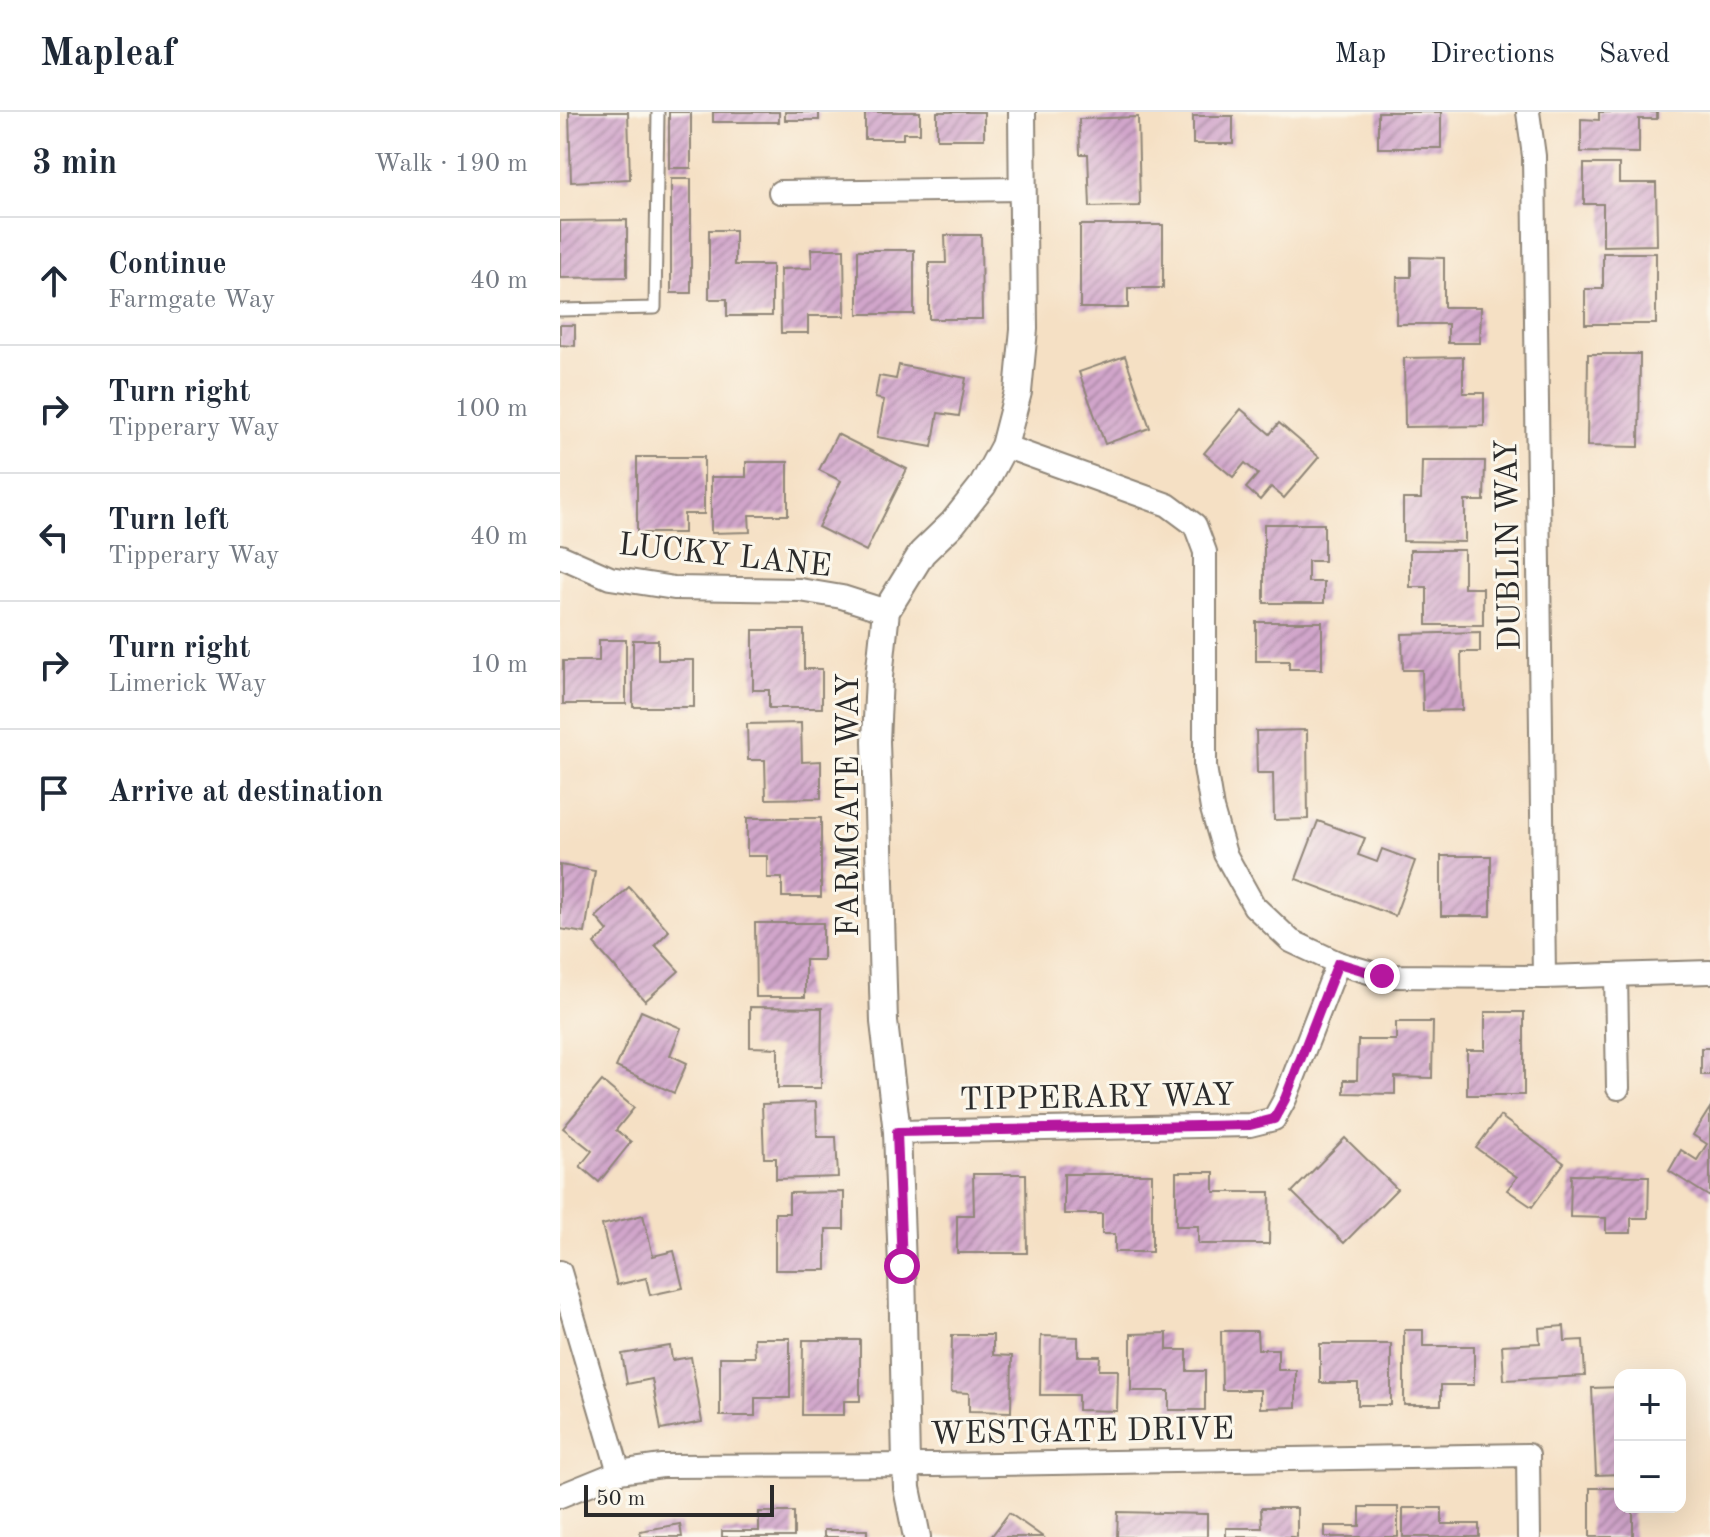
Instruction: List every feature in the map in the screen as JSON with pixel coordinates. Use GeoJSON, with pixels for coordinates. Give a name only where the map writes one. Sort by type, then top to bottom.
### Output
{"type":"FeatureCollection","features":[{"type":"Feature","properties":{"kind":"street","name":"FARMGATE WAY"},"geometry":{"type":"LineString","coordinates":[[917,1537],[907,1488],[897,1132],[884,1022],[876,741],[879,677],[886,611],[922,553],[953,523],[983,485],[1004,446],[1018,392],[1024,329],[1022,112]]}},
{"type":"Feature","properties":{"kind":"street","name":"DUBLIN WAY"},"geometry":{"type":"LineString","coordinates":[[1528,112],[1534,156],[1544,977]]}},
{"type":"Feature","properties":{"kind":"street"},"geometry":{"type":"LineString","coordinates":[[780,192],[1023,189]]}},
{"type":"Feature","properties":{"kind":"street"},"geometry":{"type":"LineString","coordinates":[[1004,446],[1168,505],[1195,525],[1205,552],[1205,767],[1212,809],[1225,854],[1254,906],[1291,941],[1338,963],[1382,976],[1544,977],[1710,972]]}},
{"type":"Feature","properties":{"kind":"street","name":"LUCKY LANE"},"geometry":{"type":"LineString","coordinates":[[560,556],[610,578],[674,588],[800,590],[842,597],[886,611]]}},
{"type":"Feature","properties":{"kind":"street","name":"TIPPERARY WAY"},"geometry":{"type":"LineString","coordinates":[[897,1132],[1250,1125],[1274,1119],[1285,1099],[1338,963]]}},
{"type":"Feature","properties":{"kind":"street"},"geometry":{"type":"LineString","coordinates":[[1616,975],[1618,1088]]}},
{"type":"Feature","properties":{"kind":"street"},"geometry":{"type":"LineString","coordinates":[[560,1272],[619,1472]]}},
{"type":"Feature","properties":{"kind":"street","name":"WESTGATE DRIVE"},"geometry":{"type":"LineString","coordinates":[[560,1496],[619,1472],[662,1466],[1528,1455],[1529,1537]]}},
{"type":"Feature","properties":{"kind":"lane"},"geometry":{"type":"LineString","coordinates":[[560,310],[655,308],[658,112]]}},
{"type":"Feature","properties":{"kind":"building"},"geometry":{"type":"Polygon","coordinates":[[[569,112],[628,112],[630,179],[571,182],[569,112]]]}},
{"type":"Feature","properties":{"kind":"building"},"geometry":{"type":"Polygon","coordinates":[[[669,112],[691,112],[691,168],[669,168],[669,112]]]}},
{"type":"Feature","properties":{"kind":"building"},"geometry":{"type":"Polygon","coordinates":[[[713,112],[779,112],[779,122],[713,122],[713,112]]]}},
{"type":"Feature","properties":{"kind":"building"},"geometry":{"type":"Polygon","coordinates":[[[785,112],[819,112],[819,120],[785,120],[785,112]]]}},
{"type":"Feature","properties":{"kind":"building"},"geometry":{"type":"Polygon","coordinates":[[[865,112],[920,112],[920,133],[903,133],[903,139],[865,139],[865,112]]]}},
{"type":"Feature","properties":{"kind":"building"},"geometry":{"type":"Polygon","coordinates":[[[937,112],[984,112],[984,139],[937,139],[937,112]]]}},
{"type":"Feature","properties":{"kind":"building"},"geometry":{"type":"Polygon","coordinates":[[[1378,112],[1441,112],[1441,148],[1378,148],[1378,112]]]}},
{"type":"Feature","properties":{"kind":"building"},"geometry":{"type":"Polygon","coordinates":[[[1599,112],[1657,112],[1657,119],[1639,119],[1639,153],[1581,152],[1581,119],[1599,120],[1599,112]]]}},
{"type":"Feature","properties":{"kind":"building"},"geometry":{"type":"Polygon","coordinates":[[[1193,116],[1233,116],[1233,144],[1193,144],[1193,116]]]}},
{"type":"Feature","properties":{"kind":"building"},"geometry":{"type":"Polygon","coordinates":[[[1138,117],[1140,206],[1090,207],[1088,154],[1080,154],[1079,119],[1138,117]]]}},
{"type":"Feature","properties":{"kind":"building"},"geometry":{"type":"Polygon","coordinates":[[[1584,164],[1619,164],[1619,183],[1656,183],[1657,245],[1603,246],[1603,204],[1584,204],[1584,164]]]}},
{"type":"Feature","properties":{"kind":"building"},"geometry":{"type":"Polygon","coordinates":[[[671,179],[691,179],[691,293],[671,293],[671,179]]]}},
{"type":"Feature","properties":{"kind":"building"},"geometry":{"type":"Polygon","coordinates":[[[627,220],[627,277],[560,278],[560,221],[627,220]]]}},
{"type":"Feature","properties":{"kind":"building"},"geometry":{"type":"Polygon","coordinates":[[[1080,225],[1163,225],[1163,288],[1128,288],[1128,308],[1080,308],[1080,225]]]}},
{"type":"Feature","properties":{"kind":"building"},"geometry":{"type":"Polygon","coordinates":[[[709,230],[735,230],[735,265],[772,265],[772,316],[727,316],[727,299],[709,299],[709,230]]]}},
{"type":"Feature","properties":{"kind":"building"},"geometry":{"type":"Polygon","coordinates":[[[945,235],[981,235],[982,319],[929,319],[929,263],[946,263],[945,235]]]}},
{"type":"Feature","properties":{"kind":"building"},"geometry":{"type":"Polygon","coordinates":[[[811,249],[844,249],[845,316],[808,316],[808,333],[781,333],[780,269],[812,268],[811,249]]]}},
{"type":"Feature","properties":{"kind":"building"},"geometry":{"type":"Polygon","coordinates":[[[858,250],[914,250],[914,314],[858,314],[858,250]]]}},
{"type":"Feature","properties":{"kind":"building"},"geometry":{"type":"Polygon","coordinates":[[[1603,253],[1656,253],[1656,324],[1585,324],[1585,289],[1603,289],[1603,253]]]}},
{"type":"Feature","properties":{"kind":"building"},"geometry":{"type":"Polygon","coordinates":[[[1411,257],[1444,258],[1444,307],[1481,307],[1480,343],[1448,343],[1448,324],[1396,324],[1397,277],[1411,277],[1411,257]]]}},
{"type":"Feature","properties":{"kind":"building"},"geometry":{"type":"Polygon","coordinates":[[[560,325],[575,325],[575,346],[560,345],[560,325]]]}},
{"type":"Feature","properties":{"kind":"building"},"geometry":{"type":"Polygon","coordinates":[[[1588,354],[1640,354],[1639,447],[1587,446],[1588,354]]]}},
{"type":"Feature","properties":{"kind":"building"},"geometry":{"type":"Polygon","coordinates":[[[1125,356],[1150,428],[1105,444],[1079,372],[1125,356]]]}},
{"type":"Feature","properties":{"kind":"building"},"geometry":{"type":"Polygon","coordinates":[[[1463,357],[1463,393],[1484,393],[1484,426],[1405,427],[1404,358],[1463,357]]]}},
{"type":"Feature","properties":{"kind":"building"},"geometry":{"type":"Polygon","coordinates":[[[899,365],[966,378],[959,416],[938,413],[932,447],[877,437],[884,400],[875,398],[879,376],[896,379],[899,365]]]}},
{"type":"Feature","properties":{"kind":"building"},"geometry":{"type":"Polygon","coordinates":[[[1241,409],[1270,434],[1279,423],[1319,457],[1284,498],[1271,487],[1260,500],[1246,488],[1258,474],[1245,463],[1233,477],[1204,453],[1241,409]]]}},
{"type":"Feature","properties":{"kind":"building"},"geometry":{"type":"Polygon","coordinates":[[[837,434],[907,469],[866,551],[818,527],[841,481],[819,470],[837,434]]]}},
{"type":"Feature","properties":{"kind":"building"},"geometry":{"type":"Polygon","coordinates":[[[637,457],[704,457],[704,514],[684,514],[684,533],[637,533],[637,457]]]}},
{"type":"Feature","properties":{"kind":"building"},"geometry":{"type":"Polygon","coordinates":[[[1422,461],[1485,461],[1484,501],[1465,501],[1465,542],[1403,541],[1403,499],[1421,499],[1422,461]]]}},
{"type":"Feature","properties":{"kind":"building"},"geometry":{"type":"Polygon","coordinates":[[[746,462],[788,462],[788,515],[749,515],[750,532],[711,533],[711,477],[746,477],[746,462]]]}},
{"type":"Feature","properties":{"kind":"building"},"geometry":{"type":"Polygon","coordinates":[[[1264,524],[1324,524],[1324,561],[1308,561],[1308,582],[1324,582],[1324,603],[1264,603],[1264,524]]]}},
{"type":"Feature","properties":{"kind":"building"},"geometry":{"type":"Polygon","coordinates":[[[1410,550],[1464,550],[1464,588],[1483,588],[1483,625],[1427,625],[1427,587],[1410,587],[1410,550]]]}},
{"type":"Feature","properties":{"kind":"building"},"geometry":{"type":"Polygon","coordinates":[[[1256,622],[1322,622],[1322,669],[1289,669],[1289,661],[1256,661],[1256,622]]]}},
{"type":"Feature","properties":{"kind":"building"},"geometry":{"type":"Polygon","coordinates":[[[753,630],[804,630],[804,669],[822,669],[822,708],[769,708],[769,690],[753,690],[753,630]]]}},
{"type":"Feature","properties":{"kind":"building"},"geometry":{"type":"Polygon","coordinates":[[[1480,632],[1480,652],[1461,652],[1462,710],[1423,711],[1422,670],[1403,670],[1402,634],[1480,632]]]}},
{"type":"Feature","properties":{"kind":"building"},"geometry":{"type":"Polygon","coordinates":[[[599,640],[626,640],[626,704],[563,704],[563,661],[599,661],[599,640]]]}},
{"type":"Feature","properties":{"kind":"building"},"geometry":{"type":"Polygon","coordinates":[[[633,640],[658,640],[658,660],[694,660],[694,707],[633,707],[633,640]]]}},
{"type":"Feature","properties":{"kind":"building"},"geometry":{"type":"Polygon","coordinates":[[[801,723],[802,762],[821,761],[821,798],[766,799],[765,760],[748,760],[747,724],[801,723]]]}},
{"type":"Feature","properties":{"kind":"building"},"geometry":{"type":"Polygon","coordinates":[[[1307,730],[1308,819],[1274,820],[1273,773],[1257,773],[1256,731],[1307,730]]]}},
{"type":"Feature","properties":{"kind":"building"},"geometry":{"type":"Polygon","coordinates":[[[747,818],[821,818],[821,897],[782,897],[782,878],[767,878],[767,856],[747,856],[747,818]]]}},
{"type":"Feature","properties":{"kind":"building"},"geometry":{"type":"Polygon","coordinates":[[[1318,821],[1365,838],[1358,855],[1377,862],[1382,849],[1415,861],[1395,916],[1296,879],[1318,821]]]}},
{"type":"Feature","properties":{"kind":"building"},"geometry":{"type":"Polygon","coordinates":[[[1441,856],[1491,856],[1491,916],[1441,916],[1441,856]]]}},
{"type":"Feature","properties":{"kind":"building"},"geometry":{"type":"Polygon","coordinates":[[[560,865],[595,871],[585,933],[560,929],[560,865]]]}},
{"type":"Feature","properties":{"kind":"building"},"geometry":{"type":"Polygon","coordinates":[[[629,887],[669,931],[655,945],[679,971],[645,1001],[594,944],[608,931],[596,917],[629,887]]]}},
{"type":"Feature","properties":{"kind":"building"},"geometry":{"type":"Polygon","coordinates":[[[755,923],[823,923],[823,960],[805,960],[805,997],[756,997],[755,923]]]}},
{"type":"Feature","properties":{"kind":"building"},"geometry":{"type":"Polygon","coordinates":[[[750,1007],[822,1008],[821,1088],[778,1088],[778,1048],[750,1047],[750,1007]]]}},
{"type":"Feature","properties":{"kind":"building"},"geometry":{"type":"Polygon","coordinates":[[[641,1011],[681,1028],[670,1055],[687,1063],[674,1093],[616,1067],[641,1011]]]}},
{"type":"Feature","properties":{"kind":"building"},"geometry":{"type":"Polygon","coordinates":[[[1485,1012],[1524,1012],[1524,1095],[1467,1095],[1467,1050],[1485,1050],[1485,1012]]]}},
{"type":"Feature","properties":{"kind":"building"},"geometry":{"type":"Polygon","coordinates":[[[1396,1022],[1433,1022],[1432,1078],[1395,1077],[1395,1094],[1344,1093],[1344,1080],[1357,1080],[1358,1040],[1396,1040],[1396,1022]]]}},
{"type":"Feature","properties":{"kind":"building"},"geometry":{"type":"Polygon","coordinates":[[[1701,1048],[1710,1048],[1710,1075],[1701,1075],[1701,1048]]]}},
{"type":"Feature","properties":{"kind":"building"},"geometry":{"type":"Polygon","coordinates":[[[602,1081],[634,1108],[616,1130],[631,1142],[599,1182],[580,1166],[592,1151],[563,1128],[602,1081]]]}},
{"type":"Feature","properties":{"kind":"building"},"geometry":{"type":"Polygon","coordinates":[[[816,1102],[817,1137],[836,1137],[838,1177],[776,1179],[776,1158],[764,1158],[762,1104],[816,1102]]]}},
{"type":"Feature","properties":{"kind":"building"},"geometry":{"type":"Polygon","coordinates":[[[1710,1108],[1710,1197],[1669,1171],[1681,1150],[1697,1160],[1707,1144],[1693,1135],[1710,1108]]]}},
{"type":"Feature","properties":{"kind":"building"},"geometry":{"type":"Polygon","coordinates":[[[1500,1116],[1564,1163],[1532,1207],[1507,1190],[1517,1177],[1476,1148],[1500,1116]]]}},
{"type":"Feature","properties":{"kind":"building"},"geometry":{"type":"Polygon","coordinates":[[[1345,1138],[1397,1189],[1344,1243],[1292,1192],[1345,1138]]]}},
{"type":"Feature","properties":{"kind":"building"},"geometry":{"type":"Polygon","coordinates":[[[1176,1172],[1214,1172],[1214,1192],[1270,1192],[1269,1244],[1198,1244],[1198,1226],[1176,1226],[1176,1172]]]}},
{"type":"Feature","properties":{"kind":"building"},"geometry":{"type":"Polygon","coordinates":[[[973,1174],[1026,1174],[1027,1253],[957,1253],[957,1215],[974,1215],[973,1174]]]}},
{"type":"Feature","properties":{"kind":"building"},"geometry":{"type":"Polygon","coordinates":[[[1064,1174],[1152,1174],[1152,1252],[1115,1252],[1115,1234],[1102,1234],[1102,1214],[1064,1214],[1064,1174]]]}},
{"type":"Feature","properties":{"kind":"building"},"geometry":{"type":"Polygon","coordinates":[[[1571,1175],[1649,1176],[1648,1218],[1631,1218],[1631,1233],[1606,1233],[1606,1218],[1570,1217],[1571,1175]]]}},
{"type":"Feature","properties":{"kind":"building"},"geometry":{"type":"Polygon","coordinates":[[[844,1192],[844,1229],[826,1229],[826,1270],[775,1270],[775,1213],[789,1213],[789,1193],[844,1192]]]}},
{"type":"Feature","properties":{"kind":"building"},"geometry":{"type":"Polygon","coordinates":[[[643,1215],[653,1256],[674,1251],[683,1288],[650,1295],[646,1278],[617,1285],[602,1225],[643,1215]]]}},
{"type":"Feature","properties":{"kind":"building"},"geometry":{"type":"Polygon","coordinates":[[[1564,1326],[1565,1341],[1583,1340],[1585,1376],[1504,1380],[1502,1345],[1540,1343],[1539,1328],[1564,1326]]]}},
{"type":"Feature","properties":{"kind":"building"},"geometry":{"type":"Polygon","coordinates":[[[1404,1330],[1423,1330],[1423,1346],[1474,1346],[1474,1385],[1441,1385],[1441,1405],[1404,1405],[1404,1330]]]}},
{"type":"Feature","properties":{"kind":"building"},"geometry":{"type":"Polygon","coordinates":[[[1221,1331],[1257,1331],[1258,1349],[1278,1349],[1278,1370],[1296,1370],[1296,1407],[1260,1408],[1260,1390],[1222,1390],[1221,1331]]]}},
{"type":"Feature","properties":{"kind":"building"},"geometry":{"type":"Polygon","coordinates":[[[1167,1333],[1167,1350],[1187,1350],[1187,1371],[1205,1371],[1205,1410],[1169,1410],[1169,1391],[1131,1391],[1131,1334],[1167,1333]]]}},
{"type":"Feature","properties":{"kind":"building"},"geometry":{"type":"Polygon","coordinates":[[[952,1335],[993,1335],[993,1355],[1012,1356],[1011,1412],[969,1411],[969,1393],[951,1392],[952,1335]]]}},
{"type":"Feature","properties":{"kind":"building"},"geometry":{"type":"Polygon","coordinates":[[[1041,1336],[1078,1337],[1078,1356],[1100,1356],[1099,1370],[1118,1370],[1117,1411],[1078,1410],[1078,1395],[1040,1395],[1041,1336]]]}},
{"type":"Feature","properties":{"kind":"building"},"geometry":{"type":"Polygon","coordinates":[[[754,1338],[790,1338],[790,1398],[755,1398],[755,1416],[720,1416],[720,1357],[755,1357],[754,1338]]]}},
{"type":"Feature","properties":{"kind":"building"},"geometry":{"type":"Polygon","coordinates":[[[803,1340],[860,1340],[860,1401],[844,1401],[844,1415],[802,1415],[803,1340]]]}},
{"type":"Feature","properties":{"kind":"building"},"geometry":{"type":"Polygon","coordinates":[[[1320,1344],[1391,1344],[1391,1405],[1358,1405],[1358,1383],[1320,1383],[1320,1344]]]}},
{"type":"Feature","properties":{"kind":"building"},"geometry":{"type":"Polygon","coordinates":[[[670,1346],[672,1360],[691,1357],[702,1422],[661,1430],[652,1379],[627,1384],[622,1354],[670,1346]]]}},
{"type":"Feature","properties":{"kind":"building"},"geometry":{"type":"Polygon","coordinates":[[[1614,1387],[1614,1474],[1596,1475],[1592,1388],[1614,1387]]]}},
{"type":"Feature","properties":{"kind":"building"},"geometry":{"type":"Polygon","coordinates":[[[1590,1488],[1614,1488],[1614,1513],[1633,1513],[1633,1537],[1590,1537],[1590,1488]]]}},
{"type":"Feature","properties":{"kind":"building"},"geometry":{"type":"Polygon","coordinates":[[[1360,1507],[1398,1507],[1398,1537],[1325,1537],[1325,1526],[1360,1526],[1360,1507]]]}},
{"type":"Feature","properties":{"kind":"building"},"geometry":{"type":"Polygon","coordinates":[[[1261,1508],[1297,1508],[1297,1537],[1226,1537],[1226,1528],[1262,1528],[1261,1508]]]}},
{"type":"Feature","properties":{"kind":"building"},"geometry":{"type":"Polygon","coordinates":[[[1403,1508],[1442,1508],[1442,1524],[1479,1524],[1479,1537],[1403,1537],[1403,1508]]]}},
{"type":"Feature","properties":{"kind":"building"},"geometry":{"type":"Polygon","coordinates":[[[759,1512],[794,1512],[794,1537],[722,1537],[722,1531],[759,1531],[759,1512]]]}},
{"type":"Feature","properties":{"kind":"building"},"geometry":{"type":"Polygon","coordinates":[[[1118,1512],[1207,1514],[1207,1537],[1117,1537],[1118,1512]]]}},
{"type":"Feature","properties":{"kind":"building"},"geometry":{"type":"Polygon","coordinates":[[[1009,1513],[1043,1537],[991,1537],[1009,1513]]]}},
{"type":"Feature","properties":{"kind":"building"},"geometry":{"type":"Polygon","coordinates":[[[680,1524],[682,1537],[641,1537],[640,1531],[680,1524]]]}},
{"type":"Feature","properties":{"kind":"building"},"geometry":{"type":"Polygon","coordinates":[[[824,1530],[867,1530],[867,1537],[824,1537],[824,1530]]]}},
{"type":"Feature","properties":{"kind":"route"},"geometry":{"type":"LineString","coordinates":[[902,1266],[897,1132],[1250,1125],[1274,1119],[1285,1099],[1338,963],[1382,976]]}}]}
